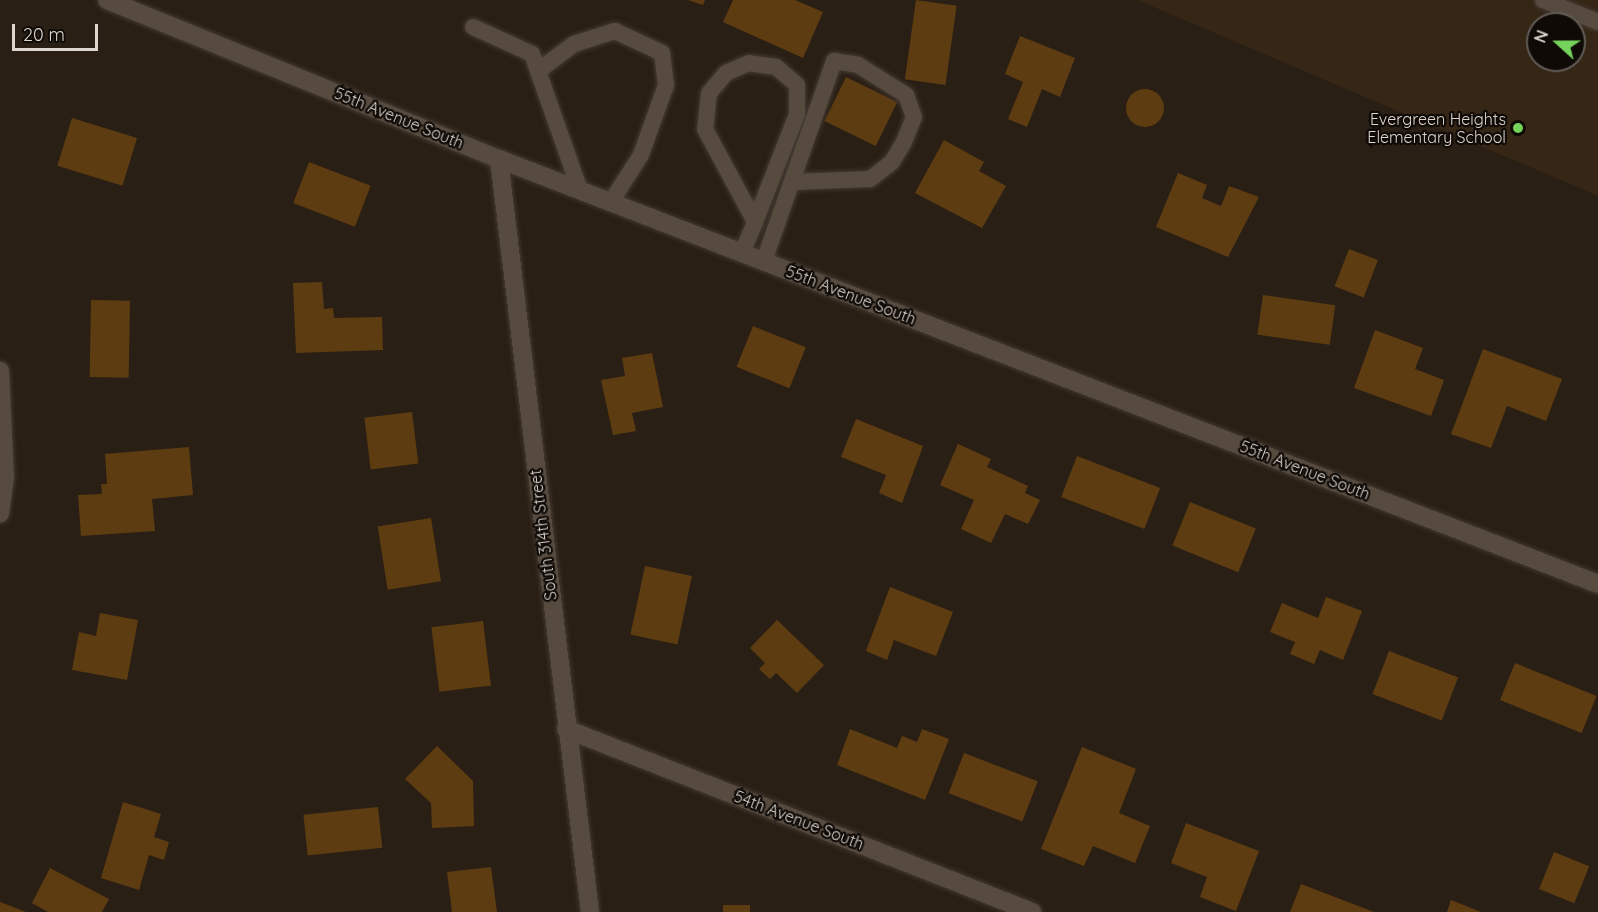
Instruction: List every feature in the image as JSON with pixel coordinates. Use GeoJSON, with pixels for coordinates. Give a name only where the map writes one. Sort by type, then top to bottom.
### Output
{"type":"FeatureCollection","features":[{"type":"Feature","properties":{"kind":"street","name":"55th Avenue South"},"geometry":{"type":"LineString","coordinates":[[107,0],[499,159],[1598,584]]}},
{"type":"Feature","properties":{"kind":"street","name":"South 314th Street"},"geometry":{"type":"LineString","coordinates":[[499,159],[566,729],[590,912]]}},
{"type":"Feature","properties":{"kind":"street"},"geometry":{"type":"LineString","coordinates":[[0,379],[4,477],[0,514]]}},
{"type":"Feature","properties":{"kind":"street","name":"54th Avenue South"},"geometry":{"type":"LineString","coordinates":[[566,729],[1032,912]]}},
{"type":"Feature","properties":{"kind":"lane"},"geometry":{"type":"LineString","coordinates":[[1543,0],[1598,22]]}},
{"type":"Feature","properties":{"kind":"lane"},"geometry":{"type":"LineString","coordinates":[[473,27],[532,54],[580,190]]}},
{"type":"Feature","properties":{"kind":"lane"},"geometry":{"type":"LineString","coordinates":[[538,71],[574,44],[615,31],[662,53],[666,85],[642,154],[611,202]]}},
{"type":"Feature","properties":{"kind":"lane"},"geometry":{"type":"LineString","coordinates":[[764,261],[834,62],[858,64],[906,94],[914,117],[904,142],[870,179],[792,182]]}},
{"type":"Feature","properties":{"kind":"lane"},"geometry":{"type":"LineString","coordinates":[[742,253],[755,222],[797,114],[797,85],[776,67],[749,63],[726,73],[709,93],[705,129],[755,222]]}},
{"type":"Feature","properties":{"kind":"shaded area","name":"Evergreen Heights Elementary School"},"geometry":{"type":"Polygon","coordinates":[[[1137,0],[1598,0],[1598,196],[1137,0]]]}},
{"type":"Feature","properties":{"kind":"building"},"geometry":{"type":"Polygon","coordinates":[[[688,0],[705,0],[703,5],[688,0]]]}},
{"type":"Feature","properties":{"kind":"building"},"geometry":{"type":"Polygon","coordinates":[[[733,0],[795,0],[823,12],[803,58],[723,22],[733,0]]]}},
{"type":"Feature","properties":{"kind":"building"},"geometry":{"type":"Polygon","coordinates":[[[916,0],[957,6],[945,85],[905,79],[916,0]]]}},
{"type":"Feature","properties":{"kind":"building"},"geometry":{"type":"Polygon","coordinates":[[[1020,36],[1075,58],[1060,97],[1042,89],[1027,127],[1008,119],[1023,82],[1005,74],[1020,36]]]}},
{"type":"Feature","properties":{"kind":"building"},"geometry":{"type":"Polygon","coordinates":[[[846,77],[897,102],[876,146],[825,121],[846,77]]]}},
{"type":"Feature","properties":{"kind":"building"},"geometry":{"type":"Polygon","coordinates":[[[1145,89],[1152,90],[1158,95],[1163,101],[1163,115],[1158,121],[1152,126],[1145,127],[1138,126],[1132,121],[1127,115],[1126,108],[1127,101],[1132,95],[1138,90],[1145,89]]]}},
{"type":"Feature","properties":{"kind":"building"},"geometry":{"type":"Polygon","coordinates":[[[72,118],[137,138],[122,186],[57,166],[72,118]]]}},
{"type":"Feature","properties":{"kind":"building"},"geometry":{"type":"Polygon","coordinates":[[[944,140],[984,162],[979,171],[1006,186],[982,228],[915,193],[944,140]]]}},
{"type":"Feature","properties":{"kind":"building"},"geometry":{"type":"Polygon","coordinates":[[[309,162],[371,186],[355,227],[293,203],[309,162]]]}},
{"type":"Feature","properties":{"kind":"building"},"geometry":{"type":"Polygon","coordinates":[[[1178,173],[1207,185],[1202,198],[1221,206],[1229,186],[1259,197],[1228,257],[1156,227],[1178,173]]]}},
{"type":"Feature","properties":{"kind":"building"},"geometry":{"type":"Polygon","coordinates":[[[1349,249],[1378,260],[1364,297],[1335,286],[1349,249]]]}},
{"type":"Feature","properties":{"kind":"building"},"geometry":{"type":"Polygon","coordinates":[[[322,282],[324,309],[333,308],[334,318],[382,317],[383,350],[296,353],[293,283],[322,282]]]}},
{"type":"Feature","properties":{"kind":"building"},"geometry":{"type":"Polygon","coordinates":[[[1263,295],[1335,305],[1330,345],[1257,335],[1263,295]]]}},
{"type":"Feature","properties":{"kind":"building"},"geometry":{"type":"Polygon","coordinates":[[[91,300],[130,301],[129,378],[90,377],[91,300]]]}},
{"type":"Feature","properties":{"kind":"building"},"geometry":{"type":"Polygon","coordinates":[[[753,326],[806,347],[789,388],[737,367],[753,326]]]}},
{"type":"Feature","properties":{"kind":"building"},"geometry":{"type":"Polygon","coordinates":[[[1375,330],[1423,348],[1415,369],[1444,380],[1431,416],[1354,388],[1375,330]]]}},
{"type":"Feature","properties":{"kind":"building"},"geometry":{"type":"Polygon","coordinates":[[[1483,349],[1562,379],[1546,421],[1507,406],[1491,448],[1451,434],[1483,349]]]}},
{"type":"Feature","properties":{"kind":"building"},"geometry":{"type":"Polygon","coordinates":[[[652,353],[663,407],[632,413],[636,431],[613,435],[601,380],[625,376],[622,358],[652,353]]]}},
{"type":"Feature","properties":{"kind":"building"},"geometry":{"type":"Polygon","coordinates":[[[412,412],[418,464],[371,469],[364,418],[412,412]]]}},
{"type":"Feature","properties":{"kind":"building"},"geometry":{"type":"Polygon","coordinates":[[[856,419],[923,446],[902,503],[879,493],[886,475],[841,457],[856,419]]]}},
{"type":"Feature","properties":{"kind":"building"},"geometry":{"type":"Polygon","coordinates":[[[958,444],[991,459],[987,467],[1028,486],[1025,493],[1040,500],[1028,524],[1005,514],[991,543],[961,529],[974,500],[940,485],[958,444]]]}},
{"type":"Feature","properties":{"kind":"building"},"geometry":{"type":"Polygon","coordinates":[[[189,447],[193,495],[152,499],[155,531],[81,536],[78,495],[102,494],[101,484],[107,484],[105,454],[189,447]]]}},
{"type":"Feature","properties":{"kind":"building"},"geometry":{"type":"Polygon","coordinates":[[[1077,456],[1160,488],[1144,529],[1061,497],[1077,456]]]}},
{"type":"Feature","properties":{"kind":"building"},"geometry":{"type":"Polygon","coordinates":[[[1190,502],[1256,529],[1238,572],[1172,546],[1190,502]]]}},
{"type":"Feature","properties":{"kind":"building"},"geometry":{"type":"Polygon","coordinates":[[[431,518],[441,581],[388,590],[378,526],[431,518]]]}},
{"type":"Feature","properties":{"kind":"building"},"geometry":{"type":"Polygon","coordinates":[[[645,566],[692,576],[677,644],[630,634],[645,566]]]}},
{"type":"Feature","properties":{"kind":"building"},"geometry":{"type":"Polygon","coordinates":[[[890,587],[953,612],[936,656],[894,640],[887,660],[866,651],[890,587]]]}},
{"type":"Feature","properties":{"kind":"building"},"geometry":{"type":"Polygon","coordinates":[[[1326,597],[1362,611],[1343,660],[1320,650],[1314,664],[1290,654],[1295,642],[1270,632],[1282,603],[1318,618],[1326,597]]]}},
{"type":"Feature","properties":{"kind":"building"},"geometry":{"type":"Polygon","coordinates":[[[100,613],[138,620],[127,680],[72,670],[79,632],[96,636],[100,613]]]}},
{"type":"Feature","properties":{"kind":"building"},"geometry":{"type":"Polygon","coordinates":[[[777,620],[824,665],[797,693],[776,673],[770,679],[759,669],[765,663],[750,648],[777,620]]]}},
{"type":"Feature","properties":{"kind":"building"},"geometry":{"type":"Polygon","coordinates":[[[483,621],[491,686],[439,692],[431,627],[483,621]]]}},
{"type":"Feature","properties":{"kind":"building"},"geometry":{"type":"Polygon","coordinates":[[[1389,651],[1458,678],[1442,720],[1373,694],[1389,651]]]}},
{"type":"Feature","properties":{"kind":"building"},"geometry":{"type":"Polygon","coordinates":[[[1515,663],[1597,696],[1582,733],[1500,700],[1515,663]]]}},
{"type":"Feature","properties":{"kind":"building"},"geometry":{"type":"Polygon","coordinates":[[[850,729],[897,748],[902,736],[917,742],[922,729],[949,739],[925,800],[837,765],[850,729]]]}},
{"type":"Feature","properties":{"kind":"building"},"geometry":{"type":"Polygon","coordinates":[[[437,746],[473,781],[474,826],[432,828],[431,803],[405,779],[437,746]]]}},
{"type":"Feature","properties":{"kind":"building"},"geometry":{"type":"Polygon","coordinates":[[[1082,747],[1136,769],[1119,813],[1150,826],[1135,863],[1093,846],[1084,866],[1041,849],[1082,747]]]}},
{"type":"Feature","properties":{"kind":"building"},"geometry":{"type":"Polygon","coordinates":[[[964,753],[1038,781],[1022,821],[949,793],[964,753]]]}},
{"type":"Feature","properties":{"kind":"building"},"geometry":{"type":"Polygon","coordinates":[[[123,802],[161,814],[154,837],[169,842],[164,860],[149,855],[139,890],[101,878],[123,802]]]}},
{"type":"Feature","properties":{"kind":"building"},"geometry":{"type":"Polygon","coordinates":[[[378,807],[382,848],[308,856],[303,815],[378,807]]]}},
{"type":"Feature","properties":{"kind":"building"},"geometry":{"type":"Polygon","coordinates":[[[1186,823],[1259,851],[1236,911],[1200,897],[1207,877],[1171,863],[1186,823]]]}},
{"type":"Feature","properties":{"kind":"building"},"geometry":{"type":"Polygon","coordinates":[[[1554,852],[1589,866],[1574,903],[1539,889],[1554,852]]]}},
{"type":"Feature","properties":{"kind":"building"},"geometry":{"type":"Polygon","coordinates":[[[491,867],[497,912],[452,912],[447,872],[491,867]]]}},
{"type":"Feature","properties":{"kind":"building"},"geometry":{"type":"Polygon","coordinates":[[[50,868],[109,899],[102,912],[48,912],[32,903],[50,868]]]}},
{"type":"Feature","properties":{"kind":"building"},"geometry":{"type":"Polygon","coordinates":[[[1301,884],[1374,912],[1290,912],[1301,884]]]}},
{"type":"Feature","properties":{"kind":"building"},"geometry":{"type":"Polygon","coordinates":[[[1451,900],[1481,912],[1447,912],[1451,900]]]}},
{"type":"Feature","properties":{"kind":"building"},"geometry":{"type":"Polygon","coordinates":[[[0,902],[26,912],[0,912],[0,902]]]}},
{"type":"Feature","properties":{"kind":"building"},"geometry":{"type":"Polygon","coordinates":[[[723,905],[750,905],[750,912],[723,912],[723,905]]]}},
{"type":"Feature","properties":{"kind":"place","name":"Evergreen Heights Elementary School"},"geometry":{"type":"Point","coordinates":[1518,128]}}]}
